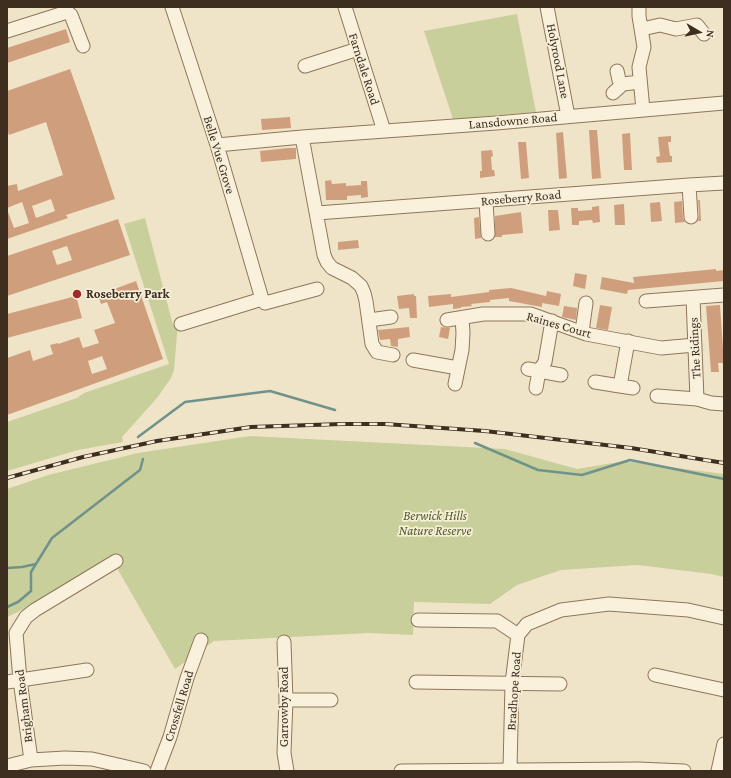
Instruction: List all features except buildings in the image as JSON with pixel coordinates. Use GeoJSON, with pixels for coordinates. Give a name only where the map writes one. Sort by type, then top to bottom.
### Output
{"type":"FeatureCollection","features":[{"type":"Feature","properties":{"kind":"street","name":"Belle Vue Grove"},"geometry":{"type":"LineString","coordinates":[[172,7],[217,145],[263,301]]}},
{"type":"Feature","properties":{"kind":"street","name":"Farndale Road"},"geometry":{"type":"LineString","coordinates":[[344,7],[384,131]]}},
{"type":"Feature","properties":{"kind":"street","name":"Holyrood Lane"},"geometry":{"type":"LineString","coordinates":[[547,7],[568,116]]}},
{"type":"Feature","properties":{"kind":"street"},"geometry":{"type":"LineString","coordinates":[[638,7],[644,47],[639,67],[643,110]]}},
{"type":"Feature","properties":{"kind":"street"},"geometry":{"type":"LineString","coordinates":[[7,31],[67,12],[71,15],[82,46]]}},
{"type":"Feature","properties":{"kind":"street"},"geometry":{"type":"LineString","coordinates":[[642,29],[660,25],[676,29],[700,25]]}},
{"type":"Feature","properties":{"kind":"street"},"geometry":{"type":"LineString","coordinates":[[305,66],[358,48]]}},
{"type":"Feature","properties":{"kind":"street"},"geometry":{"type":"LineString","coordinates":[[617,71],[619,80],[624,84]]}},
{"type":"Feature","properties":{"kind":"street"},"geometry":{"type":"LineString","coordinates":[[613,93],[624,84],[640,82]]}},
{"type":"Feature","properties":{"kind":"street","name":"Lansdowne Road"},"geometry":{"type":"LineString","coordinates":[[217,145],[724,103]]}},
{"type":"Feature","properties":{"kind":"street"},"geometry":{"type":"LineString","coordinates":[[302,137],[324,255],[332,268],[352,278],[361,286],[364,293],[372,344],[377,352],[393,355]]}},
{"type":"Feature","properties":{"kind":"street","name":"Roseberry Road"},"geometry":{"type":"LineString","coordinates":[[317,213],[724,183]]}},
{"type":"Feature","properties":{"kind":"street"},"geometry":{"type":"LineString","coordinates":[[689,185],[691,217]]}},
{"type":"Feature","properties":{"kind":"street"},"geometry":{"type":"LineString","coordinates":[[486,201],[488,234]]}},
{"type":"Feature","properties":{"kind":"street"},"geometry":{"type":"LineString","coordinates":[[181,324],[263,301],[317,289]]}},
{"type":"Feature","properties":{"kind":"street","name":"The Ridings"},"geometry":{"type":"LineString","coordinates":[[646,300],[724,296]]}},
{"type":"Feature","properties":{"kind":"street","name":"The Ridings"},"geometry":{"type":"LineString","coordinates":[[692,298],[697,399]]}},
{"type":"Feature","properties":{"kind":"street"},"geometry":{"type":"LineString","coordinates":[[582,332],[586,303]]}},
{"type":"Feature","properties":{"kind":"street","name":"Raines Court"},"geometry":{"type":"LineString","coordinates":[[447,320],[483,314],[531,314],[582,332],[661,348],[695,345]]}},
{"type":"Feature","properties":{"kind":"street"},"geometry":{"type":"LineString","coordinates":[[369,320],[391,317]]}},
{"type":"Feature","properties":{"kind":"street"},"geometry":{"type":"LineString","coordinates":[[455,384],[462,350],[462,318]]}},
{"type":"Feature","properties":{"kind":"street"},"geometry":{"type":"LineString","coordinates":[[534,370],[545,362],[552,322]]}},
{"type":"Feature","properties":{"kind":"street"},"geometry":{"type":"LineString","coordinates":[[628,341],[608,384],[633,388]]}},
{"type":"Feature","properties":{"kind":"street"},"geometry":{"type":"LineString","coordinates":[[413,360],[458,368]]}},
{"type":"Feature","properties":{"kind":"street"},"geometry":{"type":"LineString","coordinates":[[534,370],[560,375]]}},
{"type":"Feature","properties":{"kind":"street"},"geometry":{"type":"LineString","coordinates":[[534,370],[536,388]]}},
{"type":"Feature","properties":{"kind":"street"},"geometry":{"type":"LineString","coordinates":[[657,396],[697,399],[711,403],[724,404]]}},
{"type":"Feature","properties":{"kind":"street","name":"Brigham Road"},"geometry":{"type":"LineString","coordinates":[[31,760],[20,680],[16,633],[26,617],[35,610],[116,561]]}},
{"type":"Feature","properties":{"kind":"street","name":"Bradhope Road"},"geometry":{"type":"LineString","coordinates":[[510,770],[512,683],[518,635],[526,624],[561,610],[610,604],[688,610],[724,618]]}},
{"type":"Feature","properties":{"kind":"street"},"geometry":{"type":"LineString","coordinates":[[418,620],[497,621],[518,635]]}},
{"type":"Feature","properties":{"kind":"street","name":"Crossfell Road"},"geometry":{"type":"LineString","coordinates":[[157,771],[170,737],[187,678],[201,640]]}},
{"type":"Feature","properties":{"kind":"street","name":"Garrowby Road"},"geometry":{"type":"LineString","coordinates":[[284,642],[286,700],[284,753],[287,771]]}},
{"type":"Feature","properties":{"kind":"street"},"geometry":{"type":"LineString","coordinates":[[7,682],[87,670]]}},
{"type":"Feature","properties":{"kind":"street"},"geometry":{"type":"LineString","coordinates":[[655,675],[724,690]]}},
{"type":"Feature","properties":{"kind":"street"},"geometry":{"type":"LineString","coordinates":[[416,682],[560,684]]}},
{"type":"Feature","properties":{"kind":"street"},"geometry":{"type":"LineString","coordinates":[[286,700],[331,700]]}},
{"type":"Feature","properties":{"kind":"street"},"geometry":{"type":"LineString","coordinates":[[718,771],[724,744]]}},
{"type":"Feature","properties":{"kind":"street"},"geometry":{"type":"LineString","coordinates":[[7,766],[31,760],[64,764],[92,759],[144,771]]}},
{"type":"Feature","properties":{"kind":"street"},"geometry":{"type":"LineString","coordinates":[[401,771],[638,769],[684,771]]}},
{"type":"Feature","properties":{"kind":"green space"},"geometry":{"type":"Polygon","coordinates":[[[517,14],[536,112],[453,119],[424,31],[517,14]]]}},
{"type":"Feature","properties":{"kind":"green space"},"geometry":{"type":"Polygon","coordinates":[[[145,218],[173,325],[178,323],[174,370],[171,378],[157,398],[122,437],[123,442],[78,450],[7,471],[7,422],[77,398],[84,393],[169,364],[124,224],[145,218]]]}},
{"type":"Feature","properties":{"kind":"green space","name":"Berwick Hills Nature Reserve"},"geometry":{"type":"Polygon","coordinates":[[[250,436],[505,449],[577,469],[624,461],[724,474],[724,577],[638,565],[561,570],[517,585],[490,604],[414,602],[413,635],[369,633],[214,641],[175,669],[110,556],[35,604],[7,617],[7,489],[48,475],[138,453],[250,436]]]}},
{"type":"Feature","properties":{"kind":"waterway"},"geometry":{"type":"LineString","coordinates":[[138,437],[185,402],[270,391],[335,410]]}},
{"type":"Feature","properties":{"kind":"waterway"},"geometry":{"type":"LineString","coordinates":[[475,443],[538,470],[582,475],[630,460],[724,479]]}},
{"type":"Feature","properties":{"kind":"waterway"},"geometry":{"type":"LineString","coordinates":[[7,607],[18,602],[31,591],[31,572],[52,538],[140,470],[143,459]]}},
{"type":"Feature","properties":{"kind":"waterway"},"geometry":{"type":"LineString","coordinates":[[7,568],[36,564]]}},
{"type":"Feature","properties":{"kind":"railway"},"geometry":{"type":"LineString","coordinates":[[7,478],[83,457],[157,441],[251,427],[342,424],[385,424],[485,431],[631,448],[724,463]]}},
{"type":"Feature","properties":{"kind":"place","name":"Roseberry Park"},"geometry":{"type":"Point","coordinates":[77,294]}}]}
